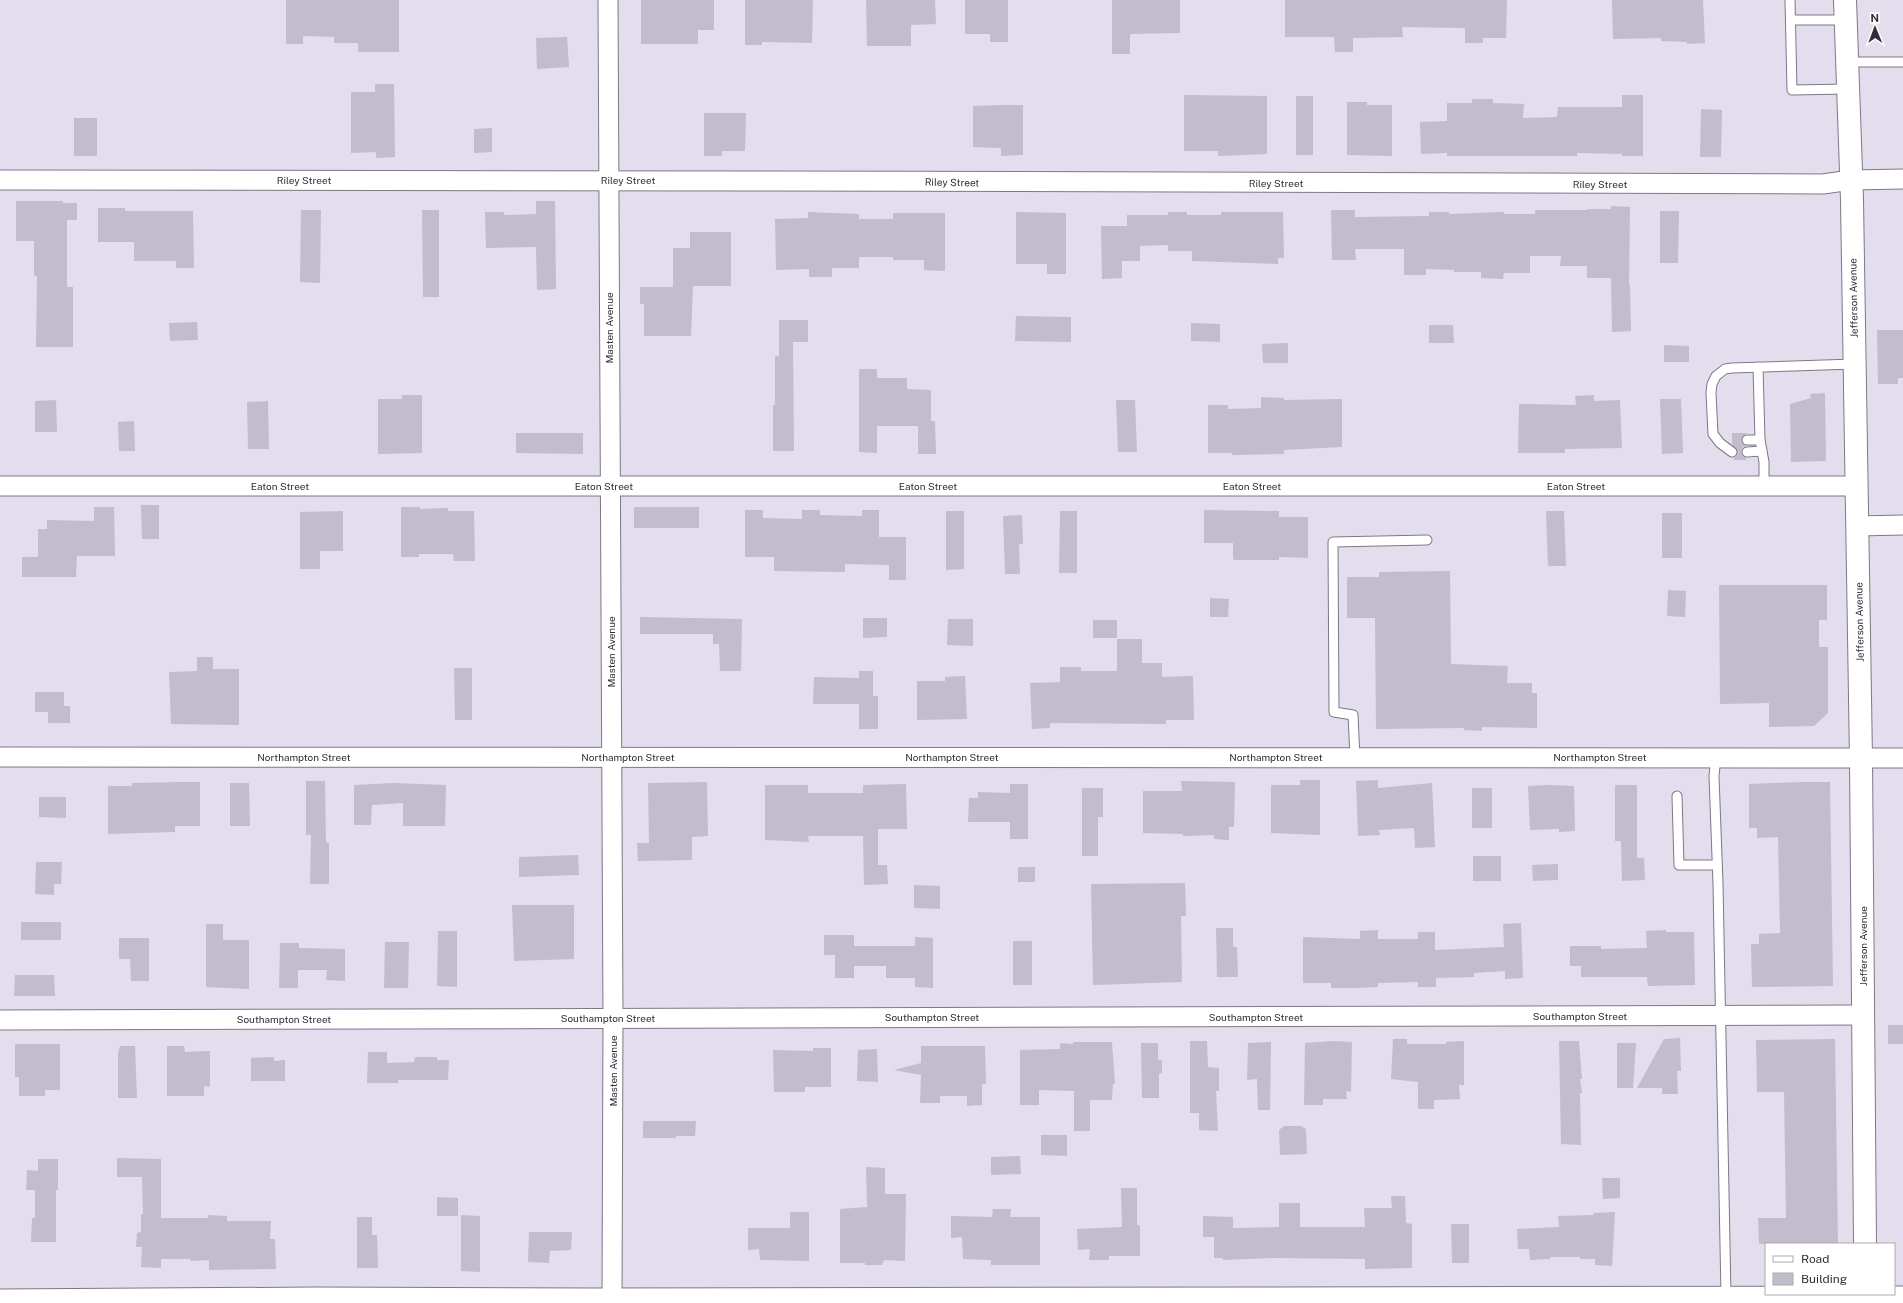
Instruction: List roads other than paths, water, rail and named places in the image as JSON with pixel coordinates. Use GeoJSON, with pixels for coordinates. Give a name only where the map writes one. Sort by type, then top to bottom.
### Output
{"type":"FeatureCollection","features":[{"type":"Feature","properties":{"kind":"street","name":"Masten Avenue"},"geometry":{"type":"LineString","coordinates":[[608,0],[613,1018],[612,1301]]}},
{"type":"Feature","properties":{"kind":"street","name":"Jefferson Avenue"},"geometry":{"type":"LineString","coordinates":[[1845,10],[1851,180],[1861,759],[1865,1243]]}},
{"type":"Feature","properties":{"kind":"street","name":"Riley Street"},"geometry":{"type":"LineString","coordinates":[[0,180],[608,180],[1012,183],[1823,184],[1851,180],[1903,180]]}},
{"type":"Feature","properties":{"kind":"street","name":"Eaton Street"},"geometry":{"type":"LineString","coordinates":[[0,486],[1856,486]]}},
{"type":"Feature","properties":{"kind":"street"},"geometry":{"type":"LineString","coordinates":[[1857,526],[1903,525]]}},
{"type":"Feature","properties":{"kind":"street","name":"Northampton Street"},"geometry":{"type":"LineString","coordinates":[[0,757],[611,756],[1903,758]]}},
{"type":"Feature","properties":{"kind":"street","name":"Southampton Street"},"geometry":{"type":"LineString","coordinates":[[0,1020],[1720,1016],[1863,1014]]}},
{"type":"Feature","properties":{"kind":"street"},"geometry":{"type":"LineString","coordinates":[[0,1299],[315,1297],[612,1301],[1668,1300],[1726,1296],[1764,1299],[1866,1298],[1903,1296]]}},
{"type":"Feature","properties":{"kind":"lane"},"geometry":{"type":"LineString","coordinates":[[1790,0],[1792,90],[1847,89]]}},
{"type":"Feature","properties":{"kind":"lane"},"geometry":{"type":"LineString","coordinates":[[1791,20],[1845,10]]}},
{"type":"Feature","properties":{"kind":"lane"},"geometry":{"type":"LineString","coordinates":[[1846,62],[1903,62]]}},
{"type":"Feature","properties":{"kind":"lane"},"geometry":{"type":"LineString","coordinates":[[1732,452],[1729,443],[1720,443],[1713,434],[1712,384],[1716,376],[1725,369],[1854,364]]}},
{"type":"Feature","properties":{"kind":"lane"},"geometry":{"type":"LineString","coordinates":[[1758,367],[1760,440],[1764,486]]}},
{"type":"Feature","properties":{"kind":"lane"},"geometry":{"type":"LineString","coordinates":[[1747,440],[1760,440]]}},
{"type":"Feature","properties":{"kind":"lane"},"geometry":{"type":"LineString","coordinates":[[1747,452],[1762,451]]}},
{"type":"Feature","properties":{"kind":"lane"},"geometry":{"type":"LineString","coordinates":[[1354,758],[1353,716],[1334,712],[1333,542],[1427,540]]}},
{"type":"Feature","properties":{"kind":"lane"},"geometry":{"type":"LineString","coordinates":[[1716,757],[1714,776],[1718,865],[1726,1296]]}},
{"type":"Feature","properties":{"kind":"lane"},"geometry":{"type":"LineString","coordinates":[[1677,796],[1679,865],[1718,865]]}}]}
